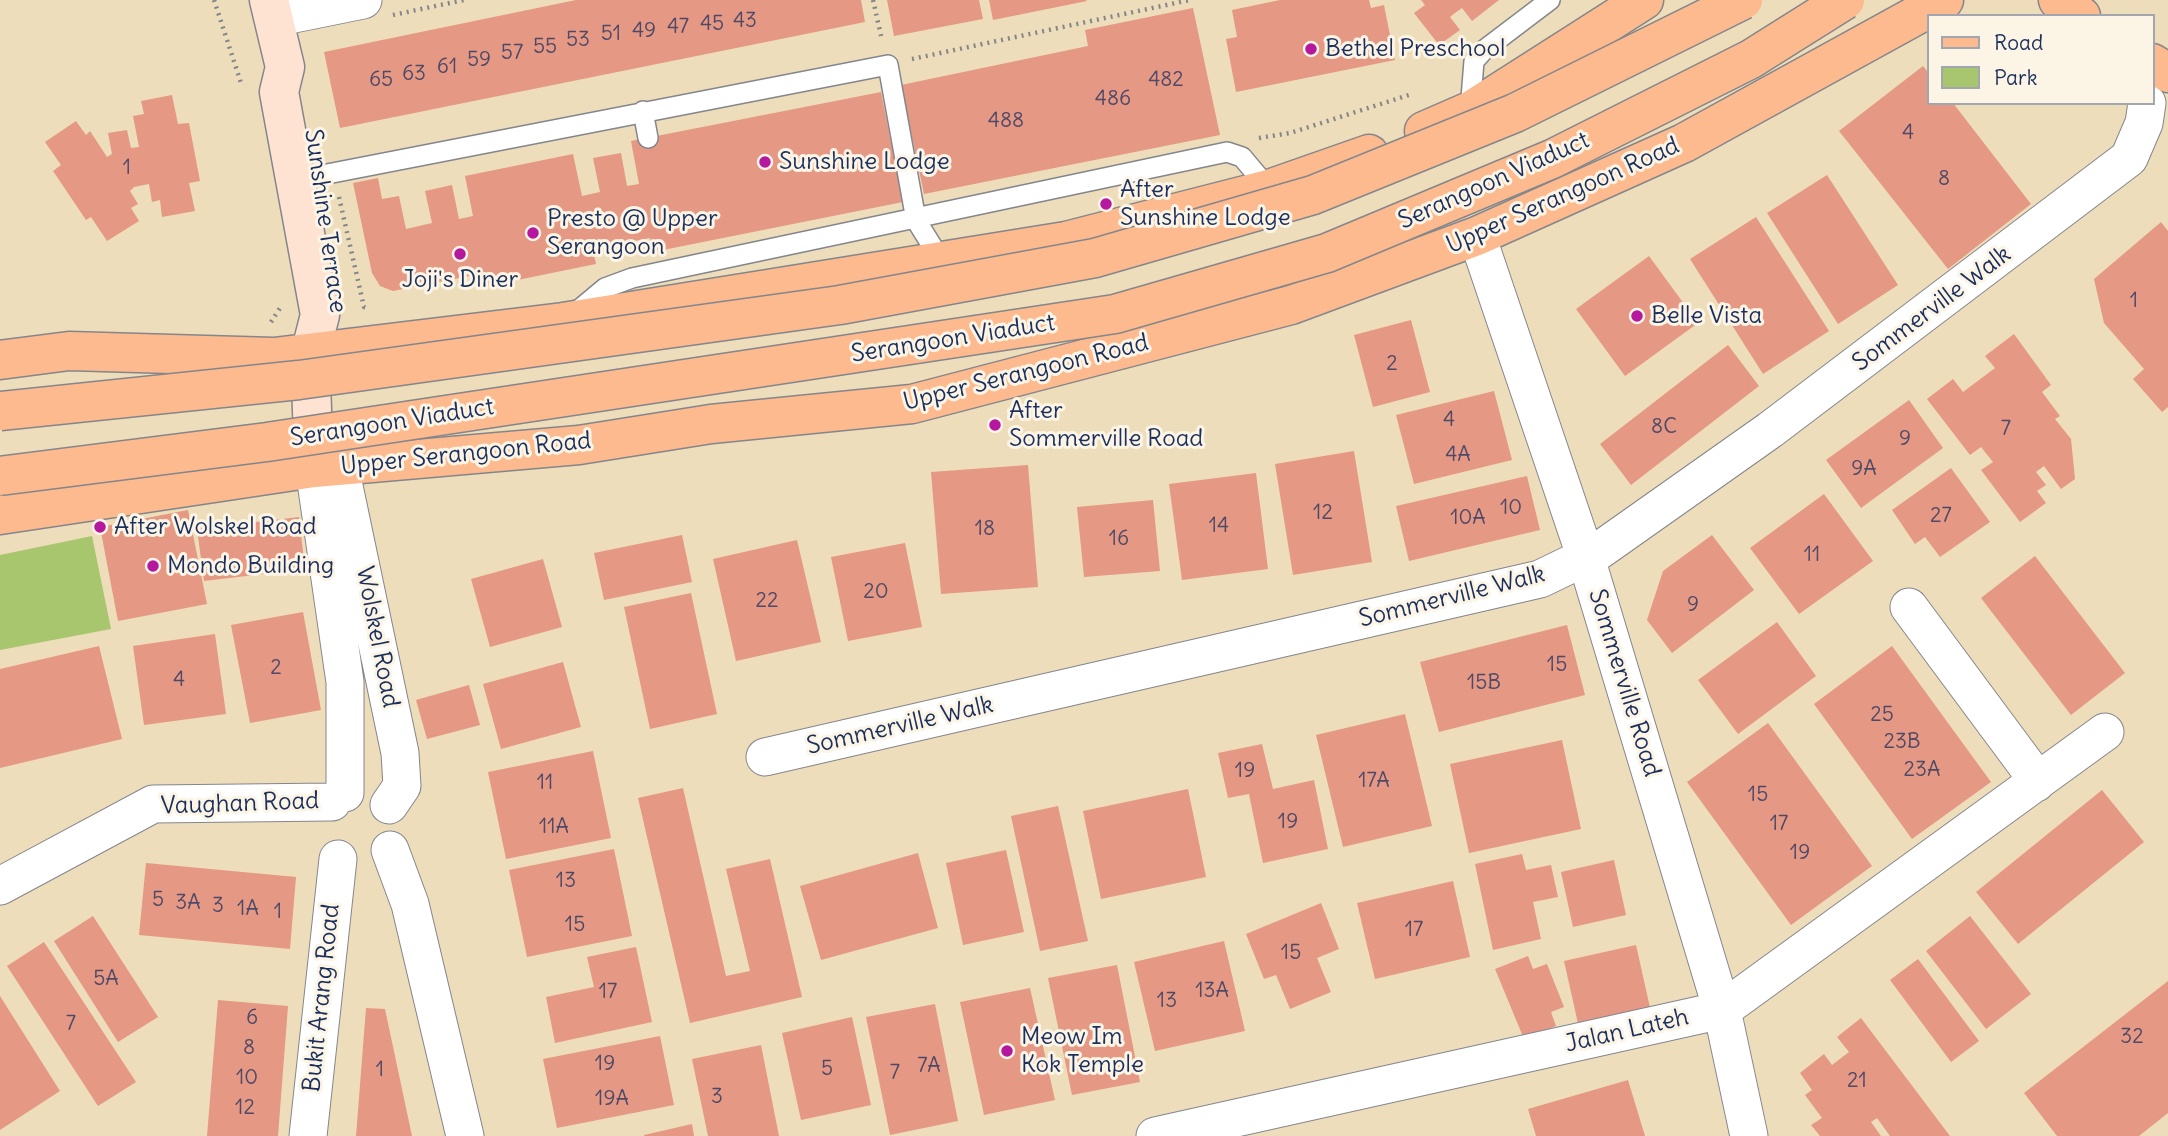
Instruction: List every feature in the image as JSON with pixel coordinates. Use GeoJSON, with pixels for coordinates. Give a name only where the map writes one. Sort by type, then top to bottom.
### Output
{"type":"FeatureCollection","features":[{"type":"Feature","properties":{"kind":"main road"},"geometry":{"type":"LineString","coordinates":[[1539,64],[1572,24],[1602,0]]}},
{"type":"Feature","properties":{"kind":"main road"},"geometry":{"type":"LineString","coordinates":[[0,360],[69,351],[274,357],[321,353],[563,322],[1066,241],[1269,189],[1373,153],[1470,111],[1539,64],[1644,0]]}},
{"type":"Feature","properties":{"kind":"main road","name":"Serangoon Viaduct"},"geometry":{"type":"LineString","coordinates":[[0,411],[299,380],[840,305],[1095,258],[1313,195],[1515,113],[1743,0]]}},
{"type":"Feature","properties":{"kind":"main road","name":"Serangoon Viaduct"},"geometry":{"type":"LineString","coordinates":[[0,476],[267,442],[1115,314],[1327,253],[1552,159],[1751,59],[1845,0]]}},
{"type":"Feature","properties":{"kind":"main road","name":"Upper Serangoon Road"},"geometry":{"type":"LineString","coordinates":[[0,515],[327,468],[579,445],[711,424],[912,404],[1291,305],[1477,236],[1684,144],[1944,0]]}},
{"type":"Feature","properties":{"kind":"main road"},"geometry":{"type":"LineString","coordinates":[[2058,0],[2078,14]]}},
{"type":"Feature","properties":{"kind":"main road","name":"Sunshine Terrace"},"geometry":{"type":"LineString","coordinates":[[271,9],[285,67],[279,92],[320,315],[327,468]]}},
{"type":"Feature","properties":{"kind":"main road"},"geometry":{"type":"LineString","coordinates":[[1886,32],[1926,27]]}},
{"type":"Feature","properties":{"kind":"main road","name":"Sunshine Terrace"},"geometry":{"type":"LineString","coordinates":[[285,67],[303,85],[327,174],[343,311],[321,353]]}},
{"type":"Feature","properties":{"kind":"street"},"geometry":{"type":"LineString","coordinates":[[271,9],[374,8]]}},
{"type":"Feature","properties":{"kind":"street","name":"Sommerville Walk"},"geometry":{"type":"LineString","coordinates":[[765,757],[1540,579],[1586,558],[1770,430],[2129,158],[2144,123],[2147,105]]}},
{"type":"Feature","properties":{"kind":"street","name":"Sommerville Road"},"geometry":{"type":"LineString","coordinates":[[1477,236],[1586,558],[1722,1010],[1749,1136]]}},
{"type":"Feature","properties":{"kind":"street","name":"Wolskel Road"},"geometry":{"type":"LineString","coordinates":[[327,468],[345,682],[338,797]]}},
{"type":"Feature","properties":{"kind":"street","name":"Wolskel Road"},"geometry":{"type":"LineString","coordinates":[[327,468],[400,753],[402,786],[389,805]]}},
{"type":"Feature","properties":{"kind":"street"},"geometry":{"type":"LineString","coordinates":[[1909,607],[2027,766],[2036,783]]}},
{"type":"Feature","properties":{"kind":"street","name":"Jalan Lateh"},"geometry":{"type":"LineString","coordinates":[[1155,1136],[1722,1010],[2105,732]]}},
{"type":"Feature","properties":{"kind":"street"},"geometry":{"type":"LineString","coordinates":[[361,790],[377,794],[389,805],[396,819],[396,835],[382,857],[355,866],[338,859],[327,847],[321,832],[323,816],[338,797],[361,790]]}},
{"type":"Feature","properties":{"kind":"street","name":"Vaughan Road"},"geometry":{"type":"LineString","coordinates":[[0,886],[153,804],[338,797]]}},
{"type":"Feature","properties":{"kind":"street"},"geometry":{"type":"LineString","coordinates":[[382,857],[410,904],[465,1136]]}},
{"type":"Feature","properties":{"kind":"street","name":"Bukit Arang Road"},"geometry":{"type":"LineString","coordinates":[[308,1136],[338,859]]}},
{"type":"Feature","properties":{"kind":"lane"},"geometry":{"type":"LineString","coordinates":[[1470,111],[1471,72],[1474,61],[1484,50],[1550,0]]}},
{"type":"Feature","properties":{"kind":"lane"},"geometry":{"type":"LineString","coordinates":[[327,174],[888,65],[916,220],[942,262]]}},
{"type":"Feature","properties":{"kind":"lane"},"geometry":{"type":"LineString","coordinates":[[643,111],[648,138]]}},
{"type":"Feature","properties":{"kind":"lane"},"geometry":{"type":"LineString","coordinates":[[563,322],[605,288],[632,278],[1227,152],[1242,157],[1269,189]]}},
{"type":"Feature","properties":{"kind":"path"},"geometry":{"type":"LineString","coordinates":[[374,8],[464,0]]}},
{"type":"Feature","properties":{"kind":"path"},"geometry":{"type":"LineString","coordinates":[[873,0],[888,65],[1190,0]]}},
{"type":"Feature","properties":{"kind":"path"},"geometry":{"type":"LineString","coordinates":[[1251,139],[1290,133],[1374,107],[1471,72]]}},
{"type":"Feature","properties":{"kind":"path"},"geometry":{"type":"LineString","coordinates":[[327,174],[364,307]]}},
{"type":"Feature","properties":{"kind":"green space"},"geometry":{"type":"Polygon","coordinates":[[[92,536],[111,629],[0,650],[0,555],[92,536]]]}},
{"type":"Feature","properties":{"kind":"building"},"geometry":{"type":"Polygon","coordinates":[[[576,0],[861,0],[865,22],[340,128],[324,52],[576,0]]]}},
{"type":"Feature","properties":{"kind":"building"},"geometry":{"type":"Polygon","coordinates":[[[887,0],[979,0],[983,19],[894,36],[887,0]]]}},
{"type":"Feature","properties":{"kind":"building"},"geometry":{"type":"Polygon","coordinates":[[[989,0],[1086,0],[1087,1],[993,20],[989,0]]]}},
{"type":"Feature","properties":{"kind":"building","name":"Bethel Preschool"},"geometry":{"type":"Polygon","coordinates":[[[1280,0],[1369,0],[1371,8],[1384,5],[1395,60],[1236,92],[1226,39],[1237,37],[1232,10],[1280,0]]]}},
{"type":"Feature","properties":{"kind":"building"},"geometry":{"type":"Polygon","coordinates":[[[1421,0],[1499,0],[1472,21],[1462,8],[1455,13],[1450,17],[1460,30],[1439,45],[1414,13],[1425,5],[1421,0]]]}},
{"type":"Feature","properties":{"kind":"building"},"geometry":{"type":"Polygon","coordinates":[[[1193,8],[1220,135],[924,194],[901,85],[1088,46],[1085,30],[1193,8]]]}},
{"type":"Feature","properties":{"kind":"building"},"geometry":{"type":"Polygon","coordinates":[[[1923,66],[1926,70],[1926,105],[1955,105],[2031,204],[1948,269],[1839,131],[1923,66]]]}},
{"type":"Feature","properties":{"kind":"building"},"geometry":{"type":"Polygon","coordinates":[[[881,92],[903,202],[653,252],[650,238],[593,249],[596,264],[488,286],[485,273],[393,291],[380,286],[372,273],[353,183],[378,178],[382,199],[399,196],[406,229],[432,223],[425,191],[452,185],[459,219],[473,216],[465,176],[573,154],[582,196],[600,192],[593,158],[621,153],[627,186],[639,184],[631,141],[881,92]]]}},
{"type":"Feature","properties":{"kind":"building"},"geometry":{"type":"Polygon","coordinates":[[[172,95],[178,124],[189,123],[200,181],[189,183],[195,211],[162,217],[160,200],[152,202],[149,184],[134,187],[130,191],[138,204],[131,208],[139,221],[107,241],[91,217],[86,220],[53,171],[61,165],[45,142],[76,121],[86,135],[90,131],[107,157],[112,154],[108,133],[127,130],[131,148],[139,147],[133,116],[144,114],[141,101],[172,95]]]}},
{"type":"Feature","properties":{"kind":"building"},"geometry":{"type":"Polygon","coordinates":[[[1827,175],[1898,285],[1838,324],[1767,213],[1827,175]]]}},
{"type":"Feature","properties":{"kind":"building"},"geometry":{"type":"Polygon","coordinates":[[[1756,217],[1829,331],[1763,374],[1690,259],[1756,217]]]}},
{"type":"Feature","properties":{"kind":"building"},"geometry":{"type":"Polygon","coordinates":[[[2161,222],[2168,231],[2168,407],[2162,412],[2133,379],[2144,369],[2104,323],[2094,279],[2161,222]]]}},
{"type":"Feature","properties":{"kind":"building","name":"Belle Vista"},"geometry":{"type":"Polygon","coordinates":[[[1649,256],[1698,323],[1625,376],[1576,309],[1649,256]]]}},
{"type":"Feature","properties":{"kind":"building"},"geometry":{"type":"Polygon","coordinates":[[[1411,320],[1430,392],[1373,407],[1354,335],[1411,320]]]}},
{"type":"Feature","properties":{"kind":"building"},"geometry":{"type":"Polygon","coordinates":[[[2014,334],[2051,385],[2042,392],[2060,416],[2055,419],[2071,439],[2075,479],[2061,489],[2044,466],[2036,472],[2046,485],[2037,491],[2046,503],[2020,522],[1981,470],[1993,462],[1981,447],[1970,455],[1927,399],[1953,379],[1963,392],[1995,368],[1985,356],[2014,334]]]}},
{"type":"Feature","properties":{"kind":"building"},"geometry":{"type":"Polygon","coordinates":[[[1728,345],[1759,386],[1631,485],[1600,444],[1728,345]]]}},
{"type":"Feature","properties":{"kind":"building"},"geometry":{"type":"Polygon","coordinates":[[[1494,391],[1512,460],[1414,484],[1396,415],[1494,391]]]}},
{"type":"Feature","properties":{"kind":"building"},"geometry":{"type":"Polygon","coordinates":[[[1909,400],[1943,448],[1861,508],[1826,460],[1909,400]]]}},
{"type":"Feature","properties":{"kind":"building"},"geometry":{"type":"Polygon","coordinates":[[[1354,451],[1372,562],[1293,575],[1275,464],[1354,451]]]}},
{"type":"Feature","properties":{"kind":"building"},"geometry":{"type":"Polygon","coordinates":[[[1028,465],[1038,587],[941,594],[931,472],[1028,465]]]}},
{"type":"Feature","properties":{"kind":"building"},"geometry":{"type":"Polygon","coordinates":[[[1951,468],[1990,522],[1940,557],[1925,537],[1915,544],[1892,510],[1951,468]]]}},
{"type":"Feature","properties":{"kind":"building"},"geometry":{"type":"Polygon","coordinates":[[[1256,473],[1268,569],[1182,580],[1169,484],[1256,473]]]}},
{"type":"Feature","properties":{"kind":"building"},"geometry":{"type":"Polygon","coordinates":[[[1527,476],[1540,530],[1409,561],[1396,506],[1527,476]]]}},
{"type":"Feature","properties":{"kind":"building"},"geometry":{"type":"Polygon","coordinates":[[[1824,494],[1873,561],[1799,614],[1750,548],[1824,494]]]}},
{"type":"Feature","properties":{"kind":"building"},"geometry":{"type":"Polygon","coordinates":[[[1153,500],[1160,571],[1084,577],[1077,507],[1153,500]]]}},
{"type":"Feature","properties":{"kind":"building","name":"Mondo Building"},"geometry":{"type":"Polygon","coordinates":[[[188,510],[207,604],[118,621],[100,527],[188,510]]]}},
{"type":"Feature","properties":{"kind":"building"},"geometry":{"type":"Polygon","coordinates":[[[299,517],[305,569],[204,581],[197,529],[299,517]]]}},
{"type":"Feature","properties":{"kind":"building"},"geometry":{"type":"Polygon","coordinates":[[[682,535],[692,582],[604,600],[594,553],[682,535]]]}},
{"type":"Feature","properties":{"kind":"building"},"geometry":{"type":"Polygon","coordinates":[[[1712,535],[1754,590],[1672,653],[1647,620],[1663,571],[1712,535]]]}},
{"type":"Feature","properties":{"kind":"building"},"geometry":{"type":"Polygon","coordinates":[[[797,540],[821,642],[736,661],[713,559],[797,540]]]}},
{"type":"Feature","properties":{"kind":"building"},"geometry":{"type":"Polygon","coordinates":[[[905,543],[922,627],[848,641],[831,557],[905,543]]]}},
{"type":"Feature","properties":{"kind":"building"},"geometry":{"type":"Polygon","coordinates":[[[2035,556],[2125,673],[2071,715],[1981,598],[2035,556]]]}},
{"type":"Feature","properties":{"kind":"building"},"geometry":{"type":"Polygon","coordinates":[[[543,559],[562,627],[490,647],[471,579],[543,559]]]}},
{"type":"Feature","properties":{"kind":"building"},"geometry":{"type":"Polygon","coordinates":[[[691,593],[717,714],[650,729],[624,607],[691,593]]]}},
{"type":"Feature","properties":{"kind":"building"},"geometry":{"type":"Polygon","coordinates":[[[303,612],[321,710],[250,723],[231,625],[303,612]]]}},
{"type":"Feature","properties":{"kind":"building"},"geometry":{"type":"Polygon","coordinates":[[[1777,622],[1816,676],[1738,734],[1698,680],[1777,622]]]}},
{"type":"Feature","properties":{"kind":"building"},"geometry":{"type":"Polygon","coordinates":[[[1567,625],[1585,695],[1439,732],[1420,662],[1567,625]]]}},
{"type":"Feature","properties":{"kind":"building"},"geometry":{"type":"Polygon","coordinates":[[[215,634],[226,714],[144,725],[133,646],[215,634]]]}},
{"type":"Feature","properties":{"kind":"building"},"geometry":{"type":"Polygon","coordinates":[[[99,646],[122,739],[0,768],[0,669],[99,646]]]}},
{"type":"Feature","properties":{"kind":"building"},"geometry":{"type":"Polygon","coordinates":[[[1892,646],[1991,782],[1912,839],[1814,704],[1892,646]]]}},
{"type":"Feature","properties":{"kind":"building"},"geometry":{"type":"Polygon","coordinates":[[[563,662],[581,727],[501,749],[483,684],[563,662]]]}},
{"type":"Feature","properties":{"kind":"building"},"geometry":{"type":"Polygon","coordinates":[[[469,685],[480,725],[427,739],[416,700],[469,685]]]}},
{"type":"Feature","properties":{"kind":"building"},"geometry":{"type":"Polygon","coordinates":[[[1405,714],[1432,826],[1343,847],[1316,735],[1405,714]]]}},
{"type":"Feature","properties":{"kind":"building"},"geometry":{"type":"Polygon","coordinates":[[[1768,723],[1872,866],[1791,925],[1687,782],[1768,723]]]}},
{"type":"Feature","properties":{"kind":"building"},"geometry":{"type":"Polygon","coordinates":[[[1562,740],[1581,829],[1469,853],[1450,764],[1562,740]]]}},
{"type":"Feature","properties":{"kind":"building"},"geometry":{"type":"Polygon","coordinates":[[[1262,744],[1273,789],[1314,780],[1328,849],[1263,863],[1249,794],[1228,798],[1218,753],[1262,744]]]}},
{"type":"Feature","properties":{"kind":"building"},"geometry":{"type":"Polygon","coordinates":[[[593,751],[611,838],[506,859],[488,772],[593,751]]]}},
{"type":"Feature","properties":{"kind":"building"},"geometry":{"type":"Polygon","coordinates":[[[683,788],[726,976],[750,971],[726,869],[770,859],[802,997],[690,1023],[638,798],[683,788]]]}},
{"type":"Feature","properties":{"kind":"building"},"geometry":{"type":"Polygon","coordinates":[[[1188,789],[1206,877],[1101,899],[1083,811],[1188,789]]]}},
{"type":"Feature","properties":{"kind":"building"},"geometry":{"type":"Polygon","coordinates":[[[2102,790],[2144,842],[2018,944],[1976,892],[2102,790]]]}},
{"type":"Feature","properties":{"kind":"building"},"geometry":{"type":"Polygon","coordinates":[[[1058,806],[1088,941],[1040,951],[1011,816],[1058,806]]]}},
{"type":"Feature","properties":{"kind":"building"},"geometry":{"type":"Polygon","coordinates":[[[614,849],[632,936],[527,957],[509,870],[614,849]]]}},
{"type":"Feature","properties":{"kind":"building"},"geometry":{"type":"Polygon","coordinates":[[[1006,850],[1024,932],[963,945],[946,863],[1006,850]]]}},
{"type":"Feature","properties":{"kind":"building"},"geometry":{"type":"Polygon","coordinates":[[[918,853],[938,928],[821,960],[800,886],[918,853]]]}},
{"type":"Feature","properties":{"kind":"building"},"geometry":{"type":"Polygon","coordinates":[[[1522,854],[1526,870],[1551,865],[1558,897],[1533,902],[1541,939],[1493,950],[1475,864],[1522,854]]]}},
{"type":"Feature","properties":{"kind":"building"},"geometry":{"type":"Polygon","coordinates":[[[1614,860],[1626,915],[1573,927],[1561,872],[1614,860]]]}},
{"type":"Feature","properties":{"kind":"building"},"geometry":{"type":"Polygon","coordinates":[[[146,863],[296,877],[290,949],[139,935],[146,863]]]}},
{"type":"Feature","properties":{"kind":"building"},"geometry":{"type":"Polygon","coordinates":[[[1453,881],[1470,957],[1375,979],[1357,903],[1453,881]]]}},
{"type":"Feature","properties":{"kind":"building"},"geometry":{"type":"Polygon","coordinates":[[[1321,903],[1339,949],[1317,958],[1331,992],[1290,1009],[1276,975],[1264,979],[1246,934],[1321,903]]]}},
{"type":"Feature","properties":{"kind":"building"},"geometry":{"type":"Polygon","coordinates":[[[93,916],[158,1017],[118,1042],[54,941],[93,916]]]}},
{"type":"Feature","properties":{"kind":"building"},"geometry":{"type":"Polygon","coordinates":[[[1970,916],[2031,994],[1986,1029],[1926,951],[1970,916]]]}},
{"type":"Feature","properties":{"kind":"building"},"geometry":{"type":"Polygon","coordinates":[[[1224,941],[1245,1031],[1155,1051],[1134,962],[1224,941]]]}},
{"type":"Feature","properties":{"kind":"building"},"geometry":{"type":"Polygon","coordinates":[[[44,942],[136,1082],[98,1106],[7,966],[44,942]]]}},
{"type":"Feature","properties":{"kind":"building"},"geometry":{"type":"Polygon","coordinates":[[[1636,945],[1651,1012],[1579,1028],[1564,961],[1636,945]]]}},
{"type":"Feature","properties":{"kind":"building"},"geometry":{"type":"Polygon","coordinates":[[[636,947],[652,1022],[555,1043],[546,997],[594,987],[587,957],[636,947]]]}},
{"type":"Feature","properties":{"kind":"building"},"geometry":{"type":"Polygon","coordinates":[[[1528,956],[1533,969],[1547,964],[1564,1007],[1551,1012],[1556,1026],[1524,1039],[1495,969],[1528,956]]]}},
{"type":"Feature","properties":{"kind":"building"},"geometry":{"type":"Polygon","coordinates":[[[1918,959],[1979,1041],[1951,1062],[1890,980],[1918,959]]]}},
{"type":"Feature","properties":{"kind":"building"},"geometry":{"type":"Polygon","coordinates":[[[1117,965],[1140,1082],[1072,1095],[1048,978],[1117,965]]]}},
{"type":"Feature","properties":{"kind":"building"},"geometry":{"type":"Polygon","coordinates":[[[2168,981],[2168,1113],[2139,1136],[2057,1136],[2024,1093],[2168,981]]]}},
{"type":"Feature","properties":{"kind":"building","name":"Meow Im Kok Temple"},"geometry":{"type":"Polygon","coordinates":[[[1030,988],[1055,1100],[984,1115],[960,1002],[1030,988]]]}},
{"type":"Feature","properties":{"kind":"building"},"geometry":{"type":"Polygon","coordinates":[[[0,996],[60,1091],[0,1130],[0,996]]]}},
{"type":"Feature","properties":{"kind":"building"},"geometry":{"type":"Polygon","coordinates":[[[218,1000],[288,1006],[278,1136],[207,1136],[218,1000]]]}},
{"type":"Feature","properties":{"kind":"building"},"geometry":{"type":"Polygon","coordinates":[[[935,1004],[958,1121],[890,1135],[866,1017],[935,1004]]]}},
{"type":"Feature","properties":{"kind":"building"},"geometry":{"type":"Polygon","coordinates":[[[366,1008],[385,1009],[412,1136],[356,1136],[366,1008]]]}},
{"type":"Feature","properties":{"kind":"building"},"geometry":{"type":"Polygon","coordinates":[[[852,1017],[871,1105],[801,1120],[782,1033],[852,1017]]]}},
{"type":"Feature","properties":{"kind":"building"},"geometry":{"type":"Polygon","coordinates":[[[1861,1018],[1950,1136],[1890,1136],[1877,1118],[1871,1122],[1881,1136],[1820,1136],[1811,1125],[1822,1118],[1805,1095],[1812,1090],[1800,1073],[1824,1054],[1832,1065],[1849,1052],[1837,1037],[1861,1018]]]}},
{"type":"Feature","properties":{"kind":"building"},"geometry":{"type":"Polygon","coordinates":[[[660,1036],[674,1105],[557,1128],[543,1059],[660,1036]]]}},
{"type":"Feature","properties":{"kind":"building"},"geometry":{"type":"Polygon","coordinates":[[[761,1045],[779,1136],[708,1136],[692,1059],[761,1045]]]}},
{"type":"Feature","properties":{"kind":"building"},"geometry":{"type":"Polygon","coordinates":[[[1628,1080],[1645,1136],[1536,1136],[1528,1109],[1628,1080]]]}},
{"type":"Feature","properties":{"kind":"building"},"geometry":{"type":"Polygon","coordinates":[[[692,1124],[694,1136],[644,1136],[644,1135],[692,1124]]]}},
{"type":"Feature","properties":{"kind":"place","name":"Bethel Preschool"},"geometry":{"type":"Point","coordinates":[1311,49]}},
{"type":"Feature","properties":{"kind":"place","name":"Sunshine Lodge"},"geometry":{"type":"Point","coordinates":[765,162]}},
{"type":"Feature","properties":{"kind":"place","name":"After Sunshine Lodge"},"geometry":{"type":"Point","coordinates":[1106,204]}},
{"type":"Feature","properties":{"kind":"place","name":"Presto @ Upper Serangoon"},"geometry":{"type":"Point","coordinates":[533,233]}},
{"type":"Feature","properties":{"kind":"place","name":"Joji's Diner"},"geometry":{"type":"Point","coordinates":[460,254]}},
{"type":"Feature","properties":{"kind":"place","name":"Belle Vista"},"geometry":{"type":"Point","coordinates":[1637,316]}},
{"type":"Feature","properties":{"kind":"place","name":"After Sommerville Road"},"geometry":{"type":"Point","coordinates":[995,425]}},
{"type":"Feature","properties":{"kind":"place","name":"After Wolskel Road"},"geometry":{"type":"Point","coordinates":[100,527]}},
{"type":"Feature","properties":{"kind":"place","name":"Mondo Building"},"geometry":{"type":"Point","coordinates":[153,566]}},
{"type":"Feature","properties":{"kind":"place","name":"Meow Im Kok Temple"},"geometry":{"type":"Point","coordinates":[1007,1051]}}]}
